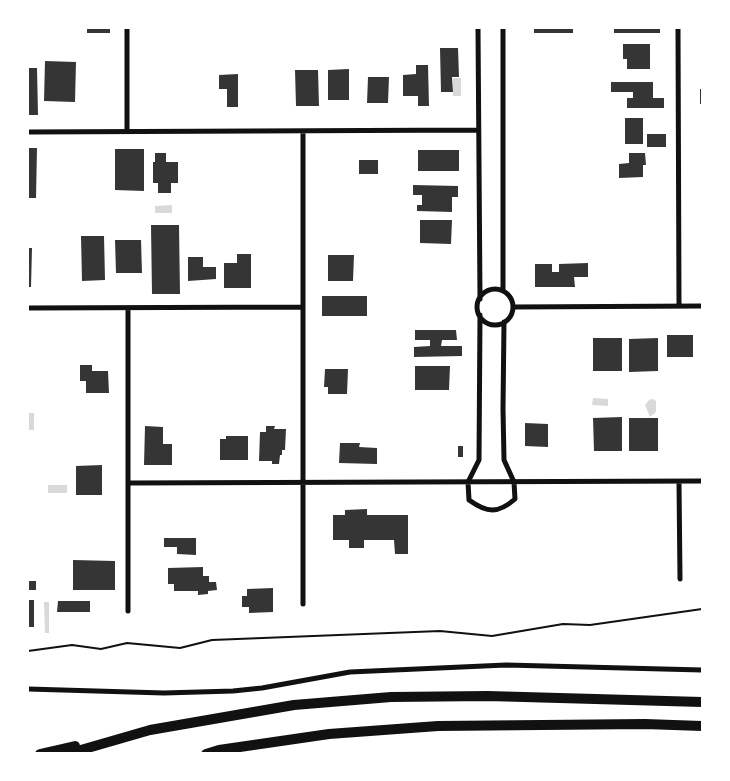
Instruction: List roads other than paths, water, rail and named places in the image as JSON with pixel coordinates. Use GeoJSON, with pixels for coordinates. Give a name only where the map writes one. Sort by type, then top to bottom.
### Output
{"type":"FeatureCollection","features":[{"type":"Feature","properties":{"kind":"highway"},"geometry":{"type":"LineString","coordinates":[[40,754],[150,730],[294,705],[391,697],[488,696],[702,702]]}},
{"type":"Feature","properties":{"kind":"highway"},"geometry":{"type":"LineString","coordinates":[[206,754],[220,750],[329,734],[438,726],[635,724],[702,726]]}},
{"type":"Feature","properties":{"kind":"highway"},"geometry":{"type":"LineString","coordinates":[[67,754],[150,730]]}},
{"type":"Feature","properties":{"kind":"street"},"geometry":{"type":"LineString","coordinates":[[127,131],[128,28]]}},
{"type":"Feature","properties":{"kind":"street"},"geometry":{"type":"LineString","coordinates":[[478,28],[480,298]]}},
{"type":"Feature","properties":{"kind":"street"},"geometry":{"type":"LineString","coordinates":[[503,28],[503,291]]}},
{"type":"Feature","properties":{"kind":"street"},"geometry":{"type":"LineString","coordinates":[[678,28],[679,306]]}},
{"type":"Feature","properties":{"kind":"street"},"geometry":{"type":"LineString","coordinates":[[28,132],[478,130]]}},
{"type":"Feature","properties":{"kind":"street"},"geometry":{"type":"LineString","coordinates":[[303,131],[303,604]]}},
{"type":"Feature","properties":{"kind":"street"},"geometry":{"type":"LineString","coordinates":[[490,289],[500,289],[503,291],[508,294],[513,302],[513,311],[508,319],[500,324],[491,324],[483,320],[478,312],[478,302],[482,294],[490,289]]}},
{"type":"Feature","properties":{"kind":"street"},"geometry":{"type":"LineString","coordinates":[[513,307],[702,306]]}},
{"type":"Feature","properties":{"kind":"street"},"geometry":{"type":"LineString","coordinates":[[28,308],[303,307]]}},
{"type":"Feature","properties":{"kind":"street"},"geometry":{"type":"LineString","coordinates":[[128,308],[128,611]]}},
{"type":"Feature","properties":{"kind":"street"},"geometry":{"type":"LineString","coordinates":[[480,315],[480,460],[468,482],[469,500],[481,508],[494,510],[505,507],[515,499],[514,482],[504,460],[504,322]]}},
{"type":"Feature","properties":{"kind":"street"},"geometry":{"type":"LineString","coordinates":[[679,482],[680,579]]}},
{"type":"Feature","properties":{"kind":"street"},"geometry":{"type":"LineString","coordinates":[[129,483],[702,482]]}},
{"type":"Feature","properties":{"kind":"street"},"geometry":{"type":"LineString","coordinates":[[28,690],[164,693],[233,691],[262,688],[350,672],[506,665],[702,670]]}}]}
